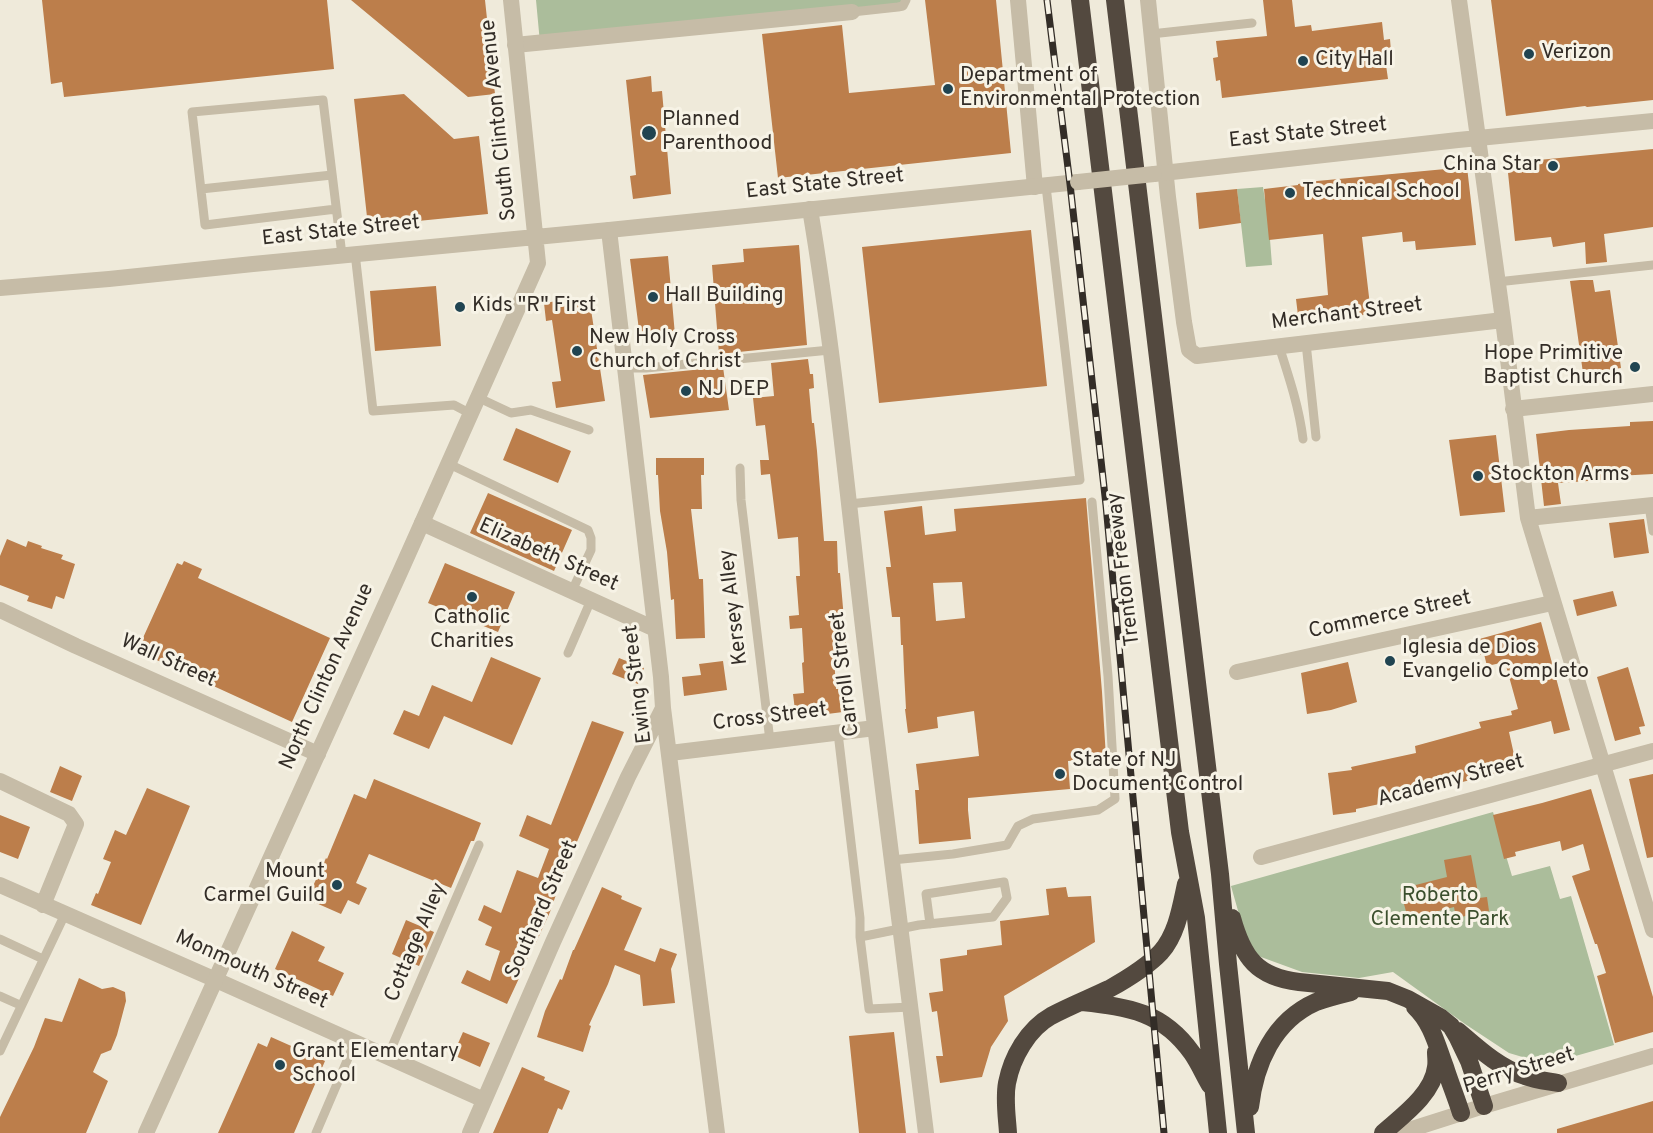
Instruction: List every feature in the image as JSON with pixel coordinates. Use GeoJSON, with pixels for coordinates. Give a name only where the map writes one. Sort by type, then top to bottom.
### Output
{"type":"FeatureCollection","features":[{"type":"Feature","properties":{"kind":"highway","name":"Trenton Freeway"},"geometry":{"type":"LineString","coordinates":[[1080,0],[1180,832],[1196,918],[1218,1133]]}},
{"type":"Feature","properties":{"kind":"highway"},"geometry":{"type":"LineString","coordinates":[[1115,0],[1220,874],[1247,1133]]}},
{"type":"Feature","properties":{"kind":"highway"},"geometry":{"type":"LineString","coordinates":[[1220,874],[1238,938],[1250,960],[1256,966],[1285,981],[1388,991],[1440,1017],[1504,1067],[1525,1076],[1558,1083]]}},
{"type":"Feature","properties":{"kind":"highway"},"geometry":{"type":"LineString","coordinates":[[1009,1132],[1007,1084],[1011,1068],[1028,1036],[1050,1017],[1124,981],[1162,951],[1172,937],[1188,877]]}},
{"type":"Feature","properties":{"kind":"highway"},"geometry":{"type":"LineString","coordinates":[[1247,1133],[1255,1078],[1261,1060],[1276,1033],[1296,1014],[1313,1003],[1365,988]]}},
{"type":"Feature","properties":{"kind":"highway"},"geometry":{"type":"LineString","coordinates":[[1408,999],[1422,1013],[1435,1038],[1461,1113]]}},
{"type":"Feature","properties":{"kind":"highway"},"geometry":{"type":"LineString","coordinates":[[1082,1002],[1136,1010],[1168,1027],[1193,1054],[1215,1094]]}},
{"type":"Feature","properties":{"kind":"highway"},"geometry":{"type":"LineString","coordinates":[[1451,1026],[1468,1061],[1484,1106]]}},
{"type":"Feature","properties":{"kind":"highway"},"geometry":{"type":"LineString","coordinates":[[1383,1133],[1418,1102],[1425,1092],[1436,1068],[1435,1038]]}},
{"type":"Feature","properties":{"kind":"street","name":"South Clinton Avenue"},"geometry":{"type":"LineString","coordinates":[[511,0],[535,236]]}},
{"type":"Feature","properties":{"kind":"street"},"geometry":{"type":"LineString","coordinates":[[1018,0],[1041,187]]}},
{"type":"Feature","properties":{"kind":"street"},"geometry":{"type":"LineString","coordinates":[[1148,0],[1160,174]]}},
{"type":"Feature","properties":{"kind":"street"},"geometry":{"type":"LineString","coordinates":[[1459,0],[1503,320],[1527,518],[1652,923]]}},
{"type":"Feature","properties":{"kind":"street"},"geometry":{"type":"LineString","coordinates":[[515,45],[852,12]]}},
{"type":"Feature","properties":{"kind":"street","name":"East State Street"},"geometry":{"type":"LineString","coordinates":[[0,288],[1041,187],[1478,138],[1653,121]]}},
{"type":"Feature","properties":{"kind":"street","name":"Merchant Street"},"geometry":{"type":"LineString","coordinates":[[1160,174],[1189,350],[1197,356],[1503,320]]}},
{"type":"Feature","properties":{"kind":"street","name":"Carroll Street"},"geometry":{"type":"LineString","coordinates":[[810,209],[830,350],[926,1133]]}},
{"type":"Feature","properties":{"kind":"street","name":"Ewing Street"},"geometry":{"type":"LineString","coordinates":[[609,230],[713,1132]]}},
{"type":"Feature","properties":{"kind":"street","name":"North Clinton Avenue"},"geometry":{"type":"LineString","coordinates":[[146,1133],[538,263],[535,236]]}},
{"type":"Feature","properties":{"kind":"street"},"geometry":{"type":"LineString","coordinates":[[1513,409],[1653,394]]}},
{"type":"Feature","properties":{"kind":"street"},"geometry":{"type":"LineString","coordinates":[[1527,518],[1651,505]]}},
{"type":"Feature","properties":{"kind":"street","name":"Elizabeth Street"},"geometry":{"type":"LineString","coordinates":[[422,523],[655,629]]}},
{"type":"Feature","properties":{"kind":"street","name":"Commerce Street"},"geometry":{"type":"LineString","coordinates":[[1238,672],[1552,603]]}},
{"type":"Feature","properties":{"kind":"street","name":"Wall Street"},"geometry":{"type":"LineString","coordinates":[[0,610],[318,754]]}},
{"type":"Feature","properties":{"kind":"street","name":"Southard Street"},"geometry":{"type":"LineString","coordinates":[[470,1133],[531,990],[628,777],[663,708]]}},
{"type":"Feature","properties":{"kind":"street","name":"Cross Street"},"geometry":{"type":"LineString","coordinates":[[670,753],[875,728]]}},
{"type":"Feature","properties":{"kind":"street","name":"Academy Street"},"geometry":{"type":"LineString","coordinates":[[1261,857],[1653,751]]}},
{"type":"Feature","properties":{"kind":"street"},"geometry":{"type":"LineString","coordinates":[[0,781],[69,814],[76,824],[43,905]]}},
{"type":"Feature","properties":{"kind":"street","name":"Monmouth Street"},"geometry":{"type":"LineString","coordinates":[[0,885],[484,1100]]}},
{"type":"Feature","properties":{"kind":"street","name":"Perry Street"},"geometry":{"type":"LineString","coordinates":[[1407,1132],[1558,1083],[1653,1056]]}},
{"type":"Feature","properties":{"kind":"lane"},"geometry":{"type":"LineString","coordinates":[[852,12],[898,8],[903,6],[906,0]]}},
{"type":"Feature","properties":{"kind":"lane"},"geometry":{"type":"LineString","coordinates":[[1151,34],[1252,23]]}},
{"type":"Feature","properties":{"kind":"lane"},"geometry":{"type":"LineString","coordinates":[[336,209],[205,225],[192,112],[323,100],[336,209],[349,254],[373,411],[454,405],[471,414]]}},
{"type":"Feature","properties":{"kind":"lane"},"geometry":{"type":"LineString","coordinates":[[201,189],[332,175]]}},
{"type":"Feature","properties":{"kind":"lane"},"geometry":{"type":"LineString","coordinates":[[849,504],[1080,480],[1041,187]]}},
{"type":"Feature","properties":{"kind":"lane"},"geometry":{"type":"LineString","coordinates":[[1497,282],[1653,265]]}},
{"type":"Feature","properties":{"kind":"lane"},"geometry":{"type":"LineString","coordinates":[[1306,343],[1316,437]]}},
{"type":"Feature","properties":{"kind":"lane"},"geometry":{"type":"LineString","coordinates":[[1279,346],[1294,394],[1303,439]]}},
{"type":"Feature","properties":{"kind":"lane"},"geometry":{"type":"LineString","coordinates":[[624,368],[646,368],[830,350]]}},
{"type":"Feature","properties":{"kind":"lane"},"geometry":{"type":"LineString","coordinates":[[479,398],[511,413],[531,410],[589,430]]}},
{"type":"Feature","properties":{"kind":"lane"},"geometry":{"type":"LineString","coordinates":[[449,464],[588,530],[591,550],[572,591]]}},
{"type":"Feature","properties":{"kind":"lane","name":"Kersey Alley"},"geometry":{"type":"LineString","coordinates":[[740,468],[741,500],[770,741]]}},
{"type":"Feature","properties":{"kind":"lane"},"geometry":{"type":"LineString","coordinates":[[892,860],[953,854],[1007,845],[1018,826],[1033,819],[1098,810],[1115,799],[1108,676],[1092,502]]}},
{"type":"Feature","properties":{"kind":"lane"},"geometry":{"type":"LineString","coordinates":[[1651,505],[1653,531]]}},
{"type":"Feature","properties":{"kind":"lane"},"geometry":{"type":"LineString","coordinates":[[568,652],[591,600]]}},
{"type":"Feature","properties":{"kind":"lane"},"geometry":{"type":"LineString","coordinates":[[838,733],[869,1009],[911,1006]]}},
{"type":"Feature","properties":{"kind":"lane","name":"Cottage Alley"},"geometry":{"type":"LineString","coordinates":[[388,1056],[479,845]]}},
{"type":"Feature","properties":{"kind":"lane"},"geometry":{"type":"LineString","coordinates":[[860,937],[930,924],[993,916],[1007,898],[1004,882],[926,894],[930,924]]}},
{"type":"Feature","properties":{"kind":"lane"},"geometry":{"type":"LineString","coordinates":[[0,1050],[65,914]]}},
{"type":"Feature","properties":{"kind":"lane"},"geometry":{"type":"LineString","coordinates":[[0,939],[43,959]]}},
{"type":"Feature","properties":{"kind":"lane"},"geometry":{"type":"LineString","coordinates":[[0,996],[20,1005]]}},
{"type":"Feature","properties":{"kind":"lane"},"geometry":{"type":"LineString","coordinates":[[316,1133],[355,1042]]}},
{"type":"Feature","properties":{"kind":"green space"},"geometry":{"type":"Polygon","coordinates":[[[536,0],[906,0],[903,6],[540,43],[536,0]]]}},
{"type":"Feature","properties":{"kind":"green space"},"geometry":{"type":"Polygon","coordinates":[[[1263,187],[1267,201],[1272,265],[1246,267],[1237,189],[1263,187]]]}},
{"type":"Feature","properties":{"kind":"green space","name":"Roberto Clemente Park"},"geometry":{"type":"Polygon","coordinates":[[[1493,812],[1512,876],[1550,866],[1560,899],[1571,896],[1614,1045],[1558,1061],[1536,1061],[1509,1053],[1393,972],[1359,978],[1302,972],[1250,953],[1231,886],[1493,812]]]}},
{"type":"Feature","properties":{"kind":"building"},"geometry":{"type":"Polygon","coordinates":[[[42,0],[327,0],[334,69],[64,97],[62,82],[51,84],[42,0]]]}},
{"type":"Feature","properties":{"kind":"building"},"geometry":{"type":"Polygon","coordinates":[[[351,0],[485,0],[495,94],[468,97],[351,0]]]}},
{"type":"Feature","properties":{"kind":"building","name":"Department of Environmental Protection"},"geometry":{"type":"Polygon","coordinates":[[[925,0],[996,0],[1011,153],[778,178],[762,34],[842,25],[849,93],[935,85],[925,0]]]}},
{"type":"Feature","properties":{"kind":"building","name":"City Hall"},"geometry":{"type":"Polygon","coordinates":[[[1263,0],[1292,0],[1295,27],[1311,25],[1312,31],[1382,22],[1384,40],[1390,39],[1392,64],[1386,65],[1388,79],[1222,98],[1220,80],[1216,81],[1213,58],[1218,57],[1216,41],[1267,36],[1263,0]]]}},
{"type":"Feature","properties":{"kind":"building"},"geometry":{"type":"Polygon","coordinates":[[[1491,0],[1653,0],[1653,100],[1506,116],[1491,0]]]}},
{"type":"Feature","properties":{"kind":"building","name":"Planned Parenthood"},"geometry":{"type":"Polygon","coordinates":[[[651,76],[652,92],[662,91],[671,194],[633,199],[630,176],[636,175],[626,80],[651,76]]]}},
{"type":"Feature","properties":{"kind":"building"},"geometry":{"type":"Polygon","coordinates":[[[404,94],[454,139],[479,136],[488,214],[368,226],[354,99],[404,94]]]}},
{"type":"Feature","properties":{"kind":"building"},"geometry":{"type":"Polygon","coordinates":[[[1653,149],[1653,227],[1604,234],[1607,262],[1586,264],[1585,242],[1553,247],[1551,237],[1515,241],[1507,163],[1653,149]]]}},
{"type":"Feature","properties":{"kind":"building"},"geometry":{"type":"Polygon","coordinates":[[[1467,167],[1476,245],[1416,250],[1415,241],[1403,242],[1402,232],[1362,237],[1371,314],[1299,324],[1296,299],[1328,295],[1323,234],[1269,240],[1264,189],[1317,181],[1467,167]]]}},
{"type":"Feature","properties":{"kind":"building"},"geometry":{"type":"Polygon","coordinates":[[[1237,189],[1241,223],[1199,229],[1196,193],[1237,189]]]}},
{"type":"Feature","properties":{"kind":"building"},"geometry":{"type":"Polygon","coordinates":[[[1031,230],[1047,386],[879,403],[862,247],[1031,230]]]}},
{"type":"Feature","properties":{"kind":"building"},"geometry":{"type":"Polygon","coordinates":[[[799,245],[807,345],[719,354],[712,265],[744,262],[743,249],[799,245]]]}},
{"type":"Feature","properties":{"kind":"building","name":"Hall Building"},"geometry":{"type":"Polygon","coordinates":[[[668,256],[675,335],[640,338],[630,259],[668,256]]]}},
{"type":"Feature","properties":{"kind":"building"},"geometry":{"type":"Polygon","coordinates":[[[1593,280],[1595,292],[1610,290],[1621,368],[1583,373],[1570,281],[1593,280]]]}},
{"type":"Feature","properties":{"kind":"building"},"geometry":{"type":"Polygon","coordinates":[[[436,286],[441,346],[375,351],[370,291],[436,286]]]}},
{"type":"Feature","properties":{"kind":"building","name":"New Holy Cross Church of Christ"},"geometry":{"type":"Polygon","coordinates":[[[564,300],[565,307],[590,303],[605,401],[556,408],[552,382],[561,381],[552,320],[546,321],[544,303],[564,300]]]}},
{"type":"Feature","properties":{"kind":"building"},"geometry":{"type":"Polygon","coordinates":[[[808,359],[810,374],[813,374],[814,388],[809,389],[817,451],[824,541],[837,541],[838,573],[840,573],[847,654],[834,655],[836,689],[840,689],[843,712],[796,718],[793,694],[804,693],[802,628],[790,629],[789,616],[799,615],[796,576],[800,576],[798,537],[778,539],[770,474],[761,475],[760,460],[769,460],[765,425],[756,426],[753,398],[774,396],[771,363],[808,359]]]}},
{"type":"Feature","properties":{"kind":"building","name":"NJ DEP"},"geometry":{"type":"Polygon","coordinates":[[[723,367],[729,410],[650,418],[643,375],[723,367]]]}},
{"type":"Feature","properties":{"kind":"building"},"geometry":{"type":"Polygon","coordinates":[[[1653,421],[1653,474],[1558,483],[1561,504],[1544,506],[1536,434],[1630,426],[1630,422],[1653,421]]]}},
{"type":"Feature","properties":{"kind":"building"},"geometry":{"type":"Polygon","coordinates":[[[516,428],[571,451],[558,483],[503,460],[516,428]]]}},
{"type":"Feature","properties":{"kind":"building","name":"Stockton Arms"},"geometry":{"type":"Polygon","coordinates":[[[1496,435],[1505,512],[1460,516],[1449,440],[1496,435]]]}},
{"type":"Feature","properties":{"kind":"building"},"geometry":{"type":"Polygon","coordinates":[[[656,458],[704,458],[704,475],[701,475],[702,509],[691,509],[699,579],[703,579],[705,638],[676,639],[674,599],[671,600],[656,458]]]}},
{"type":"Feature","properties":{"kind":"building"},"geometry":{"type":"Polygon","coordinates":[[[488,493],[572,530],[554,571],[470,533],[488,493]]]}},
{"type":"Feature","properties":{"kind":"building"},"geometry":{"type":"Polygon","coordinates":[[[1086,498],[1106,758],[1068,761],[1070,789],[968,798],[971,839],[919,844],[915,790],[919,790],[916,764],[979,756],[974,711],[937,717],[938,728],[908,733],[900,617],[892,617],[886,567],[891,567],[884,511],[922,506],[925,535],[956,531],[954,509],[1086,498]],[[962,582],[933,583],[936,621],[965,618],[962,582]]]}},
{"type":"Feature","properties":{"kind":"building"},"geometry":{"type":"Polygon","coordinates":[[[1644,519],[1649,553],[1614,558],[1609,523],[1644,519]]]}},
{"type":"Feature","properties":{"kind":"building"},"geometry":{"type":"Polygon","coordinates":[[[7,539],[26,547],[28,541],[42,546],[41,548],[63,555],[61,559],[75,564],[64,599],[56,596],[52,609],[27,601],[29,596],[0,585],[0,556],[7,539]]]}},
{"type":"Feature","properties":{"kind":"building"},"geometry":{"type":"Polygon","coordinates":[[[184,561],[202,569],[198,578],[330,638],[292,722],[137,651],[177,563],[182,565],[184,561]]]}},
{"type":"Feature","properties":{"kind":"building","name":"Catholic Charities"},"geometry":{"type":"Polygon","coordinates":[[[445,563],[515,592],[498,632],[428,603],[445,563]]]}},
{"type":"Feature","properties":{"kind":"building"},"geometry":{"type":"Polygon","coordinates":[[[1613,591],[1617,606],[1577,616],[1573,600],[1613,591]]]}},
{"type":"Feature","properties":{"kind":"building"},"geometry":{"type":"Polygon","coordinates":[[[1541,622],[1570,730],[1554,734],[1551,721],[1509,732],[1517,768],[1407,796],[1408,798],[1356,809],[1356,812],[1333,815],[1328,773],[1352,770],[1351,767],[1416,753],[1415,746],[1481,728],[1479,722],[1512,715],[1511,711],[1518,709],[1505,662],[1487,666],[1484,654],[1476,656],[1472,641],[1541,622]]]}},
{"type":"Feature","properties":{"kind":"building"},"geometry":{"type":"Polygon","coordinates":[[[491,657],[541,678],[512,745],[444,716],[429,749],[393,734],[404,710],[419,716],[432,685],[472,702],[491,657]]]}},
{"type":"Feature","properties":{"kind":"building"},"geometry":{"type":"Polygon","coordinates":[[[619,658],[644,668],[638,684],[612,674],[619,658]]]}},
{"type":"Feature","properties":{"kind":"building"},"geometry":{"type":"Polygon","coordinates":[[[723,661],[727,690],[684,696],[682,677],[701,675],[699,664],[723,661]]]}},
{"type":"Feature","properties":{"kind":"building"},"geometry":{"type":"Polygon","coordinates":[[[1348,662],[1357,702],[1307,714],[1301,673],[1348,662]]]}},
{"type":"Feature","properties":{"kind":"building"},"geometry":{"type":"Polygon","coordinates":[[[1628,667],[1645,726],[1639,727],[1641,734],[1615,741],[1597,677],[1628,667]]]}},
{"type":"Feature","properties":{"kind":"building"},"geometry":{"type":"Polygon","coordinates":[[[592,721],[624,732],[558,886],[550,912],[535,945],[533,944],[507,1004],[461,983],[467,970],[490,981],[500,951],[485,945],[492,927],[478,920],[484,905],[501,913],[517,870],[538,878],[549,849],[519,836],[527,815],[551,825],[592,721]]]}},
{"type":"Feature","properties":{"kind":"building"},"geometry":{"type":"Polygon","coordinates":[[[60,766],[82,776],[72,801],[50,792],[60,766]]]}},
{"type":"Feature","properties":{"kind":"building"},"geometry":{"type":"Polygon","coordinates":[[[1653,774],[1653,857],[1647,858],[1629,779],[1653,774]]]}},
{"type":"Feature","properties":{"kind":"building"},"geometry":{"type":"Polygon","coordinates":[[[374,779],[481,823],[451,888],[369,854],[356,883],[367,888],[359,905],[348,900],[341,914],[307,899],[327,859],[354,794],[366,799],[374,779]]]}},
{"type":"Feature","properties":{"kind":"building"},"geometry":{"type":"Polygon","coordinates":[[[147,788],[190,806],[141,925],[91,905],[111,862],[103,859],[115,830],[126,835],[147,788]]]}},
{"type":"Feature","properties":{"kind":"building"},"geometry":{"type":"Polygon","coordinates":[[[1591,789],[1653,997],[1653,1032],[1615,1043],[1597,976],[1606,973],[1572,876],[1590,870],[1583,844],[1562,851],[1560,841],[1515,852],[1516,856],[1504,859],[1493,815],[1591,789]]]}},
{"type":"Feature","properties":{"kind":"building"},"geometry":{"type":"Polygon","coordinates":[[[0,815],[30,827],[18,859],[0,852],[0,815]]]}},
{"type":"Feature","properties":{"kind":"building"},"geometry":{"type":"Polygon","coordinates":[[[1471,855],[1479,898],[1487,897],[1489,911],[1456,918],[1454,907],[1408,919],[1400,889],[1447,877],[1444,860],[1471,855]]]}},
{"type":"Feature","properties":{"kind":"building"},"geometry":{"type":"Polygon","coordinates":[[[602,887],[642,908],[624,950],[655,962],[660,948],[677,954],[671,969],[675,1003],[643,1006],[640,975],[615,965],[589,1025],[591,1026],[583,1052],[537,1037],[545,1011],[560,979],[562,980],[602,887]]]}},
{"type":"Feature","properties":{"kind":"building"},"geometry":{"type":"Polygon","coordinates":[[[1066,887],[1068,897],[1091,896],[1095,942],[1004,996],[1008,1021],[991,1047],[982,1077],[940,1083],[936,1056],[943,1056],[937,1011],[932,1012],[929,993],[943,991],[940,959],[967,955],[967,950],[1002,945],[1000,921],[1049,915],[1046,889],[1066,887]]]}},
{"type":"Feature","properties":{"kind":"building"},"geometry":{"type":"Polygon","coordinates":[[[406,920],[434,932],[419,966],[392,954],[406,920]]]}},
{"type":"Feature","properties":{"kind":"building"},"geometry":{"type":"Polygon","coordinates":[[[292,931],[325,947],[318,961],[344,973],[333,996],[275,969],[292,931]]]}},
{"type":"Feature","properties":{"kind":"building"},"geometry":{"type":"Polygon","coordinates":[[[79,978],[102,989],[113,987],[125,992],[126,1001],[111,1050],[101,1054],[93,1072],[108,1081],[86,1133],[0,1133],[0,1117],[34,1047],[45,1018],[62,1022],[79,978]]]}},
{"type":"Feature","properties":{"kind":"building"},"geometry":{"type":"Polygon","coordinates":[[[463,1032],[490,1043],[480,1067],[453,1055],[463,1032]]]}},
{"type":"Feature","properties":{"kind":"building"},"geometry":{"type":"Polygon","coordinates":[[[894,1032],[906,1133],[859,1133],[849,1036],[894,1032]]]}},
{"type":"Feature","properties":{"kind":"building"},"geometry":{"type":"Polygon","coordinates":[[[271,1037],[325,1061],[294,1133],[218,1133],[258,1043],[267,1047],[271,1037]]]}},
{"type":"Feature","properties":{"kind":"building"},"geometry":{"type":"Polygon","coordinates":[[[522,1067],[570,1091],[562,1110],[558,1108],[548,1133],[493,1133],[522,1067]]]}},
{"type":"Feature","properties":{"kind":"building"},"geometry":{"type":"Polygon","coordinates":[[[1653,1101],[1653,1133],[1557,1133],[1557,1129],[1653,1101]]]}},
{"type":"Feature","properties":{"kind":"railway"},"geometry":{"type":"LineString","coordinates":[[1047,0],[1106,505],[1164,1133]]}},
{"type":"Feature","properties":{"kind":"place","name":"Verizon"},"geometry":{"type":"Point","coordinates":[1529,54]}},
{"type":"Feature","properties":{"kind":"place","name":"City Hall"},"geometry":{"type":"Point","coordinates":[1303,61]}},
{"type":"Feature","properties":{"kind":"place","name":"Department of Environmental Protection"},"geometry":{"type":"Point","coordinates":[948,89]}},
{"type":"Feature","properties":{"kind":"place","name":"Planned Parenthood"},"geometry":{"type":"Point","coordinates":[649,133]}},
{"type":"Feature","properties":{"kind":"place","name":"China Star"},"geometry":{"type":"Point","coordinates":[1553,166]}},
{"type":"Feature","properties":{"kind":"place","name":"Technical School"},"geometry":{"type":"Point","coordinates":[1290,193]}},
{"type":"Feature","properties":{"kind":"place","name":"Hall Building"},"geometry":{"type":"Point","coordinates":[653,297]}},
{"type":"Feature","properties":{"kind":"place","name":"Kids \"R\" First"},"geometry":{"type":"Point","coordinates":[460,307]}},
{"type":"Feature","properties":{"kind":"place","name":"New Holy Cross Church of Christ"},"geometry":{"type":"Point","coordinates":[577,351]}},
{"type":"Feature","properties":{"kind":"place","name":"Hope Primitive Baptist Church"},"geometry":{"type":"Point","coordinates":[1635,367]}},
{"type":"Feature","properties":{"kind":"place","name":"NJ DEP"},"geometry":{"type":"Point","coordinates":[686,391]}},
{"type":"Feature","properties":{"kind":"place","name":"Stockton Arms"},"geometry":{"type":"Point","coordinates":[1478,476]}},
{"type":"Feature","properties":{"kind":"place","name":"Catholic Charities"},"geometry":{"type":"Point","coordinates":[472,597]}},
{"type":"Feature","properties":{"kind":"place","name":"Iglesia de Dios Evangelio Completo"},"geometry":{"type":"Point","coordinates":[1390,661]}},
{"type":"Feature","properties":{"kind":"place","name":"State of NJ Document Control"},"geometry":{"type":"Point","coordinates":[1060,774]}},
{"type":"Feature","properties":{"kind":"place","name":"Mount Carmel Guild"},"geometry":{"type":"Point","coordinates":[337,885]}},
{"type":"Feature","properties":{"kind":"place","name":"Grant Elementary School"},"geometry":{"type":"Point","coordinates":[280,1065]}}]}
